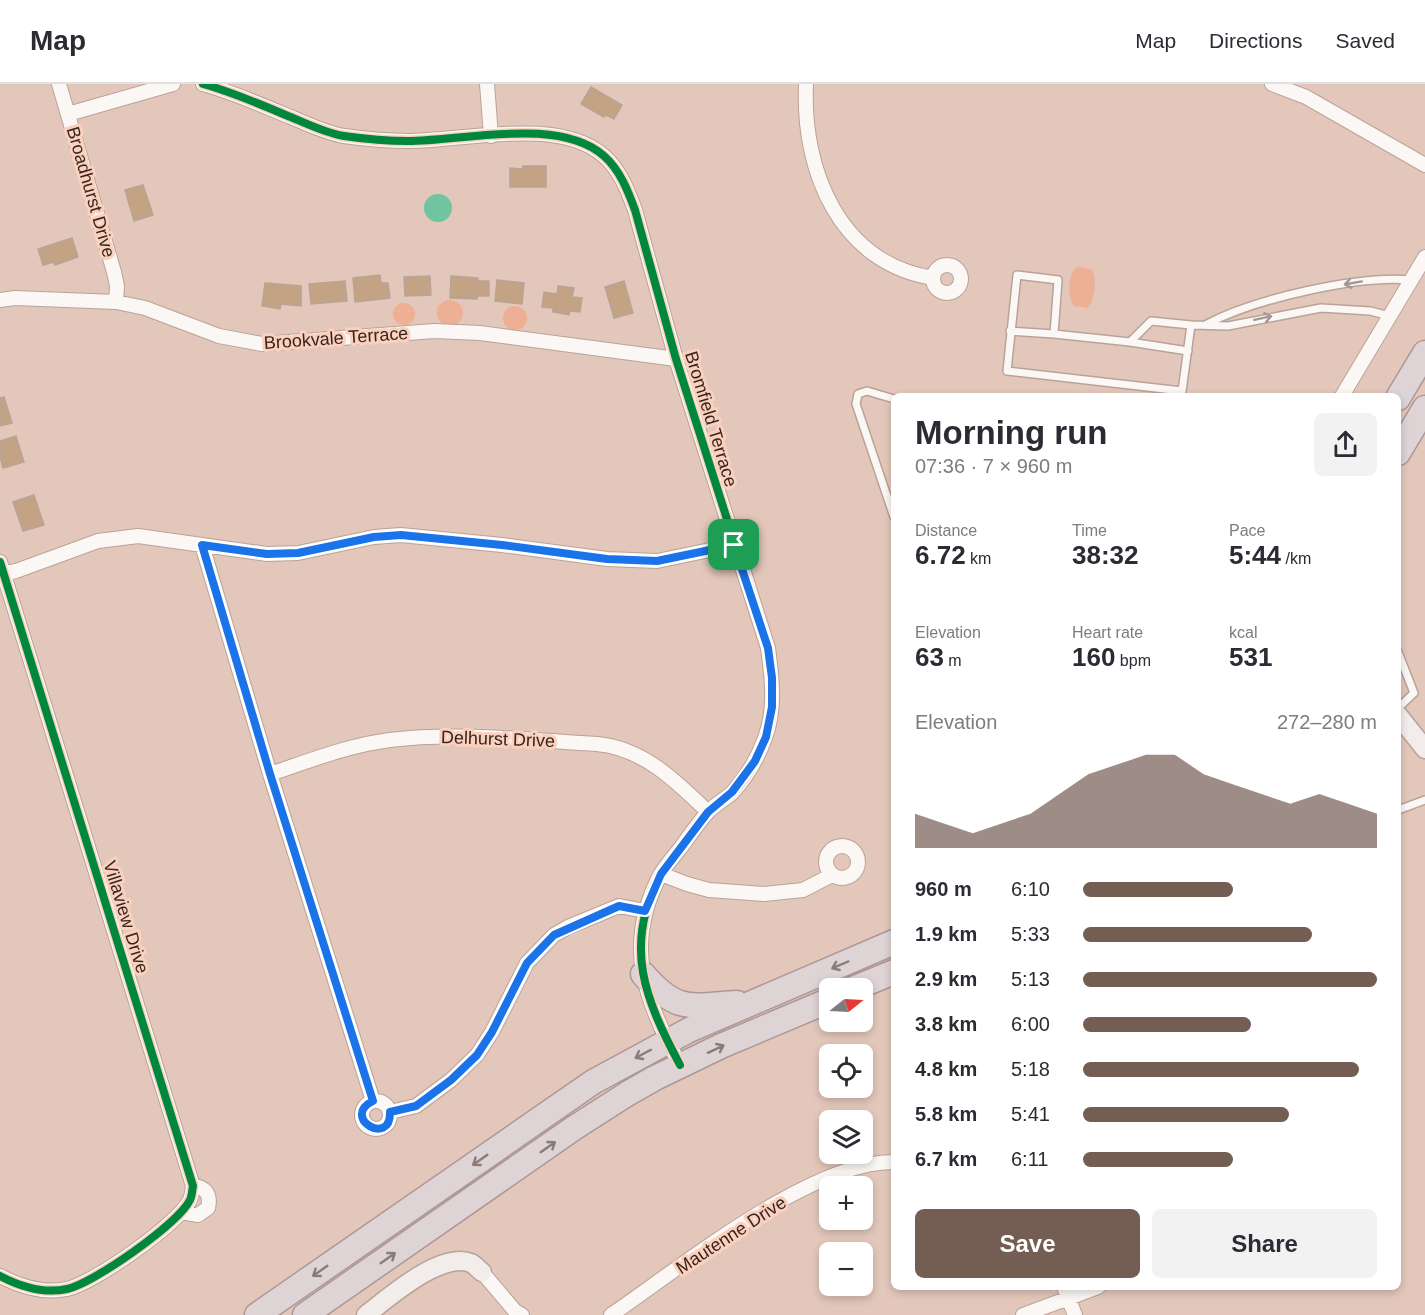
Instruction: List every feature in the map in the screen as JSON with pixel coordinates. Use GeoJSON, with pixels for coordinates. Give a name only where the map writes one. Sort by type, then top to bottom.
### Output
{"type":"FeatureCollection","features":[{"type":"Feature","properties":{"kind":"highway"},"geometry":{"type":"LineString","coordinates":[[1401,393],[1425,353]]}},
{"type":"Feature","properties":{"kind":"highway"},"geometry":{"type":"LineString","coordinates":[[1401,448],[1425,408]]}},
{"type":"Feature","properties":{"kind":"highway"},"geometry":{"type":"LineString","coordinates":[[257,1315],[593,1082],[667,1041],[891,943]]}},
{"type":"Feature","properties":{"kind":"highway"},"geometry":{"type":"LineString","coordinates":[[873,981],[891,973]]}},
{"type":"Feature","properties":{"kind":"highway"},"geometry":{"type":"LineString","coordinates":[[643,974],[657,990],[675,1003],[705,1005],[754,1002]]}},
{"type":"Feature","properties":{"kind":"highway"},"geometry":{"type":"LineString","coordinates":[[305,1315],[574,1128],[627,1094],[680,1065],[819,1005]]}},
{"type":"Feature","properties":{"kind":"street","name":"Broadhurst Drive"},"geometry":{"type":"LineString","coordinates":[[59,84],[114,272],[117,286],[116,302]]}},
{"type":"Feature","properties":{"kind":"street"},"geometry":{"type":"LineString","coordinates":[[68,114],[173,84]]}},
{"type":"Feature","properties":{"kind":"street","name":"Bromfield Terrace"},"geometry":{"type":"LineString","coordinates":[[202,84],[233,93],[342,136],[408,141],[541,132],[569,137],[593,148],[612,164],[627,188],[676,359],[768,648],[772,678],[772,707],[766,737],[755,761],[732,792],[708,812],[661,874],[645,911],[640,931],[643,974],[648,993],[667,1041],[680,1065]]}},
{"type":"Feature","properties":{"kind":"street"},"geometry":{"type":"LineString","coordinates":[[487,84],[490,136]]}},
{"type":"Feature","properties":{"kind":"street"},"geometry":{"type":"LineString","coordinates":[[806,84],[805,108],[811,156],[822,187],[835,211],[860,243],[875,255],[906,272],[933,278]]}},
{"type":"Feature","properties":{"kind":"street"},"geometry":{"type":"LineString","coordinates":[[1272,84],[1306,97],[1425,165]]}},
{"type":"Feature","properties":{"kind":"street"},"geometry":{"type":"LineString","coordinates":[[1344,393],[1425,257]]}},
{"type":"Feature","properties":{"kind":"street","name":"Brookvale Terrace"},"geometry":{"type":"LineString","coordinates":[[0,300],[15,298],[116,302],[145,308],[219,336],[262,344],[434,331],[480,333],[676,359]]}},
{"type":"Feature","properties":{"kind":"street"},"geometry":{"type":"LineString","coordinates":[[1,570],[98,541],[138,536],[267,554],[298,553],[374,537],[401,535],[607,559],[657,561],[734,545]]}},
{"type":"Feature","properties":{"kind":"street"},"geometry":{"type":"LineString","coordinates":[[202,545],[270,774],[373,1101]]}},
{"type":"Feature","properties":{"kind":"street","name":"Villaview Drive"},"geometry":{"type":"LineString","coordinates":[[0,1276],[28,1288],[49,1291],[68,1289],[92,1280],[127,1256],[181,1212],[191,1199],[193,1186],[1,570]]}},
{"type":"Feature","properties":{"kind":"street"},"geometry":{"type":"LineString","coordinates":[[1405,729],[1425,749]]}},
{"type":"Feature","properties":{"kind":"street","name":"Delhurst Drive"},"geometry":{"type":"LineString","coordinates":[[270,774],[365,744],[390,740],[456,737],[610,745],[650,761],[677,782],[708,812]]}},
{"type":"Feature","properties":{"kind":"street"},"geometry":{"type":"LineString","coordinates":[[661,874],[709,890],[764,894],[803,890],[832,875]]}},
{"type":"Feature","properties":{"kind":"street"},"geometry":{"type":"LineString","coordinates":[[390,1112],[416,1106],[451,1080],[477,1055],[492,1032],[527,963],[554,935],[619,906],[645,911]]}},
{"type":"Feature","properties":{"kind":"street"},"geometry":{"type":"LineString","coordinates":[[373,1101],[382,1102],[390,1112],[389,1121],[382,1128],[373,1129],[363,1120],[363,1111],[373,1101]]}},
{"type":"Feature","properties":{"kind":"street","name":"Mautenne Drive"},"geometry":{"type":"LineString","coordinates":[[611,1315],[762,1211],[823,1180],[854,1168],[891,1162]]}},
{"type":"Feature","properties":{"kind":"street"},"geometry":{"type":"LineString","coordinates":[[366,1315],[409,1283],[447,1263],[471,1263],[482,1272],[515,1311],[522,1315]]}},
{"type":"Feature","properties":{"kind":"street"},"geometry":{"type":"LineString","coordinates":[[1023,1315],[1066,1292],[1075,1315]]}},
{"type":"Feature","properties":{"kind":"lane"},"geometry":{"type":"LineString","coordinates":[[1054,334],[1058,280],[1017,275],[1007,371],[1182,391],[1191,325]]}},
{"type":"Feature","properties":{"kind":"lane"},"geometry":{"type":"LineString","coordinates":[[1205,325],[1228,313],[1313,290],[1361,281],[1411,280]]}},
{"type":"Feature","properties":{"kind":"lane"},"geometry":{"type":"LineString","coordinates":[[1130,342],[1151,321],[1228,326],[1321,308],[1370,311],[1390,316]]}},
{"type":"Feature","properties":{"kind":"lane"},"geometry":{"type":"LineString","coordinates":[[1010,331],[1130,342],[1188,351]]}},
{"type":"Feature","properties":{"kind":"lane"},"geometry":{"type":"LineString","coordinates":[[891,398],[867,391],[858,394],[856,404],[891,508]]}},
{"type":"Feature","properties":{"kind":"lane"},"geometry":{"type":"LineString","coordinates":[[1401,660],[1414,693],[1401,705]]}},
{"type":"Feature","properties":{"kind":"lane"},"geometry":{"type":"LineString","coordinates":[[1401,809],[1425,800]]}},
{"type":"Feature","properties":{"kind":"shaded area"},"geometry":{"type":"Polygon","coordinates":[[[438,194],[448,198],[452,208],[448,218],[438,222],[428,218],[424,208],[428,198],[438,194]]]}},
{"type":"Feature","properties":{"kind":"shaded area"},"geometry":{"type":"Polygon","coordinates":[[[1077,267],[1092,269],[1094,273],[1094,294],[1088,308],[1074,306],[1070,297],[1070,280],[1077,267]]]}},
{"type":"Feature","properties":{"kind":"shaded area"},"geometry":{"type":"Polygon","coordinates":[[[450,300],[459,304],[463,313],[459,322],[450,326],[441,322],[437,313],[441,304],[450,300]]]}},
{"type":"Feature","properties":{"kind":"shaded area"},"geometry":{"type":"Polygon","coordinates":[[[400,303],[408,303],[415,310],[415,318],[408,325],[400,325],[393,318],[393,310],[400,303]]]}},
{"type":"Feature","properties":{"kind":"shaded area"},"geometry":{"type":"Polygon","coordinates":[[[515,306],[524,309],[527,318],[524,327],[515,330],[506,327],[503,318],[506,309],[515,306]]]}},
{"type":"Feature","properties":{"kind":"building"},"geometry":{"type":"Polygon","coordinates":[[[591,87],[622,105],[614,119],[606,115],[604,117],[581,104],[591,87]]]}},
{"type":"Feature","properties":{"kind":"building"},"geometry":{"type":"Polygon","coordinates":[[[523,166],[546,166],[546,187],[510,187],[510,168],[523,169],[523,166]]]}},
{"type":"Feature","properties":{"kind":"building"},"geometry":{"type":"Polygon","coordinates":[[[143,185],[153,215],[134,221],[125,190],[143,185]]]}},
{"type":"Feature","properties":{"kind":"building"},"geometry":{"type":"Polygon","coordinates":[[[72,238],[78,257],[55,265],[54,262],[43,265],[38,249],[72,238]]]}},
{"type":"Feature","properties":{"kind":"building"},"geometry":{"type":"Polygon","coordinates":[[[380,275],[381,283],[388,283],[390,298],[355,302],[353,278],[380,275]]]}},
{"type":"Feature","properties":{"kind":"building"},"geometry":{"type":"Polygon","coordinates":[[[430,276],[431,295],[405,296],[404,277],[430,276]]]}},
{"type":"Feature","properties":{"kind":"building"},"geometry":{"type":"Polygon","coordinates":[[[451,276],[478,278],[477,299],[450,298],[451,276]]]}},
{"type":"Feature","properties":{"kind":"building"},"geometry":{"type":"Polygon","coordinates":[[[497,280],[524,283],[522,304],[495,301],[497,280]]]}},
{"type":"Feature","properties":{"kind":"building"},"geometry":{"type":"Polygon","coordinates":[[[345,281],[347,301],[311,304],[309,284],[345,281]]]}},
{"type":"Feature","properties":{"kind":"building"},"geometry":{"type":"Polygon","coordinates":[[[478,281],[489,281],[489,296],[477,296],[478,281]]]}},
{"type":"Feature","properties":{"kind":"building"},"geometry":{"type":"Polygon","coordinates":[[[624,281],[633,313],[614,318],[605,287],[624,281]]]}},
{"type":"Feature","properties":{"kind":"building"},"geometry":{"type":"Polygon","coordinates":[[[265,283],[301,286],[301,306],[281,304],[280,309],[262,306],[265,283]]]}},
{"type":"Feature","properties":{"kind":"building"},"geometry":{"type":"Polygon","coordinates":[[[558,286],[574,288],[572,297],[582,298],[580,312],[570,311],[569,315],[553,312],[553,308],[542,307],[544,292],[557,294],[558,286]]]}},
{"type":"Feature","properties":{"kind":"building"},"geometry":{"type":"Polygon","coordinates":[[[4,397],[12,423],[0,426],[0,398],[4,397]]]}},
{"type":"Feature","properties":{"kind":"building"},"geometry":{"type":"Polygon","coordinates":[[[16,436],[24,462],[3,468],[0,441],[16,436]]]}},
{"type":"Feature","properties":{"kind":"building"},"geometry":{"type":"Polygon","coordinates":[[[34,495],[44,525],[23,531],[13,502],[34,495]]]}},
{"type":"Feature","properties":{"kind":"cycle path"},"geometry":{"type":"LineString","coordinates":[[203,84],[246,98],[337,135],[408,141],[510,134],[562,137],[585,144],[604,156],[623,181],[635,210],[676,359],[768,648],[772,682],[771,716],[755,760],[732,793],[707,813],[662,871],[649,901],[643,926],[641,949],[643,972],[657,1018],[680,1065]]}},
{"type":"Feature","properties":{"kind":"cycle path"},"geometry":{"type":"LineString","coordinates":[[0,562],[193,1186],[190,1200],[170,1223],[115,1265],[80,1284],[67,1289],[50,1291],[24,1286],[0,1276]]}},
{"type":"Feature","properties":{"kind":"route"},"geometry":{"type":"LineString","coordinates":[[401,535],[607,559],[657,561],[734,545],[768,648],[772,678],[772,707],[766,737],[755,761],[732,792],[708,812],[661,874],[645,911],[619,906],[554,935],[527,963],[492,1032],[477,1055],[451,1080],[416,1106],[390,1112],[389,1121],[382,1128],[369,1127],[365,1124],[362,1115],[365,1107],[373,1101],[270,774],[202,545],[267,554],[298,553],[374,537],[401,535]]}}]}
